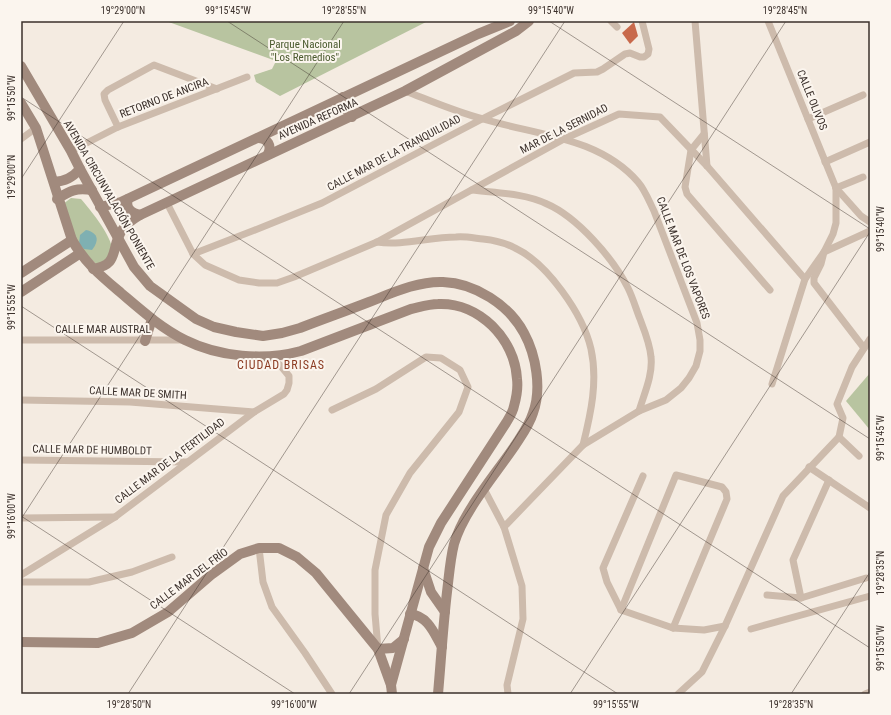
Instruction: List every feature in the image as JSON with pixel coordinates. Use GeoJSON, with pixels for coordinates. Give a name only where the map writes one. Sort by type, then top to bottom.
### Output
{"type":"FeatureCollection","features":[{"type":"Feature","properties":{"kind":"main road","name":"AVENIDA REFORMA"},"geometry":{"type":"LineString","coordinates":[[100,207],[115,204],[128,199],[478,34],[510,21]]}},
{"type":"Feature","properties":{"kind":"main road","name":"AVENIDA REFORMA"},"geometry":{"type":"LineString","coordinates":[[118,238],[123,228],[140,215],[405,91],[516,31],[529,21]]}},
{"type":"Feature","properties":{"kind":"main road","name":"AVENIDA CIRCUNVALACIÓN PONIENTE"},"geometry":{"type":"LineString","coordinates":[[21,66],[71,151],[100,207],[134,267],[150,286],[196,319],[214,327],[263,336],[300,328],[406,288],[442,282],[475,290],[490,298],[507,310],[520,326],[530,343],[535,366],[537,383],[534,412],[527,428],[462,523],[454,544],[445,612],[438,694]]}},
{"type":"Feature","properties":{"kind":"main road"},"geometry":{"type":"LineString","coordinates":[[343,97],[344,108],[352,117]]}},
{"type":"Feature","properties":{"kind":"main road"},"geometry":{"type":"LineString","coordinates":[[21,103],[36,128],[54,182],[57,198],[72,240],[80,254],[93,269],[152,319],[185,340],[206,348],[224,352],[259,356],[285,355],[301,351],[411,309],[440,303],[456,305],[478,314],[494,327],[512,354],[517,379],[514,406],[506,423],[441,523],[429,547],[410,614],[392,690]]}},
{"type":"Feature","properties":{"kind":"main road"},"geometry":{"type":"LineString","coordinates":[[258,138],[266,140],[269,143],[270,147],[268,154]]}},
{"type":"Feature","properties":{"kind":"main road"},"geometry":{"type":"LineString","coordinates":[[54,182],[69,178],[80,169]]}},
{"type":"Feature","properties":{"kind":"main road"},"geometry":{"type":"LineString","coordinates":[[57,198],[72,190],[80,188],[92,190]]}},
{"type":"Feature","properties":{"kind":"main road"},"geometry":{"type":"LineString","coordinates":[[128,199],[127,203],[131,212],[140,215]]}},
{"type":"Feature","properties":{"kind":"main road"},"geometry":{"type":"LineString","coordinates":[[93,269],[101,268],[112,260],[118,238]]}},
{"type":"Feature","properties":{"kind":"main road"},"geometry":{"type":"LineString","coordinates":[[21,273],[72,240]]}},
{"type":"Feature","properties":{"kind":"main road"},"geometry":{"type":"LineString","coordinates":[[21,292],[80,254]]}},
{"type":"Feature","properties":{"kind":"main road"},"geometry":{"type":"LineString","coordinates":[[45,258],[51,264],[52,272]]}},
{"type":"Feature","properties":{"kind":"main road"},"geometry":{"type":"LineString","coordinates":[[145,341],[152,319]]}},
{"type":"Feature","properties":{"kind":"main road","name":"CALLE MAR DEL FRÍO"},"geometry":{"type":"LineString","coordinates":[[21,642],[98,643],[132,633],[168,612],[211,575],[240,554],[259,548],[279,548],[297,557],[316,573],[378,649],[392,690]]}},
{"type":"Feature","properties":{"kind":"main road"},"geometry":{"type":"LineString","coordinates":[[423,568],[431,592],[445,612]]}},
{"type":"Feature","properties":{"kind":"main road"},"geometry":{"type":"LineString","coordinates":[[410,614],[416,615],[427,622],[442,647]]}},
{"type":"Feature","properties":{"kind":"main road"},"geometry":{"type":"LineString","coordinates":[[378,649],[393,648],[404,639]]}},
{"type":"Feature","properties":{"kind":"street"},"geometry":{"type":"LineString","coordinates":[[612,21],[617,27]]}},
{"type":"Feature","properties":{"kind":"street","name":"CALLE MAR DE LA TRANQUILIDAD"},"geometry":{"type":"LineString","coordinates":[[193,254],[322,203],[482,119],[574,73],[590,73],[603,69],[625,54],[630,53],[640,57],[648,54],[649,49],[642,21]]}},
{"type":"Feature","properties":{"kind":"street"},"geometry":{"type":"LineString","coordinates":[[694,21],[707,166]]}},
{"type":"Feature","properties":{"kind":"street","name":"CALLE OLIVOS"},"geometry":{"type":"LineString","coordinates":[[768,21],[836,188],[861,216],[870,222]]}},
{"type":"Feature","properties":{"kind":"street","name":"RETORNO DE ANCIRA"},"geometry":{"type":"LineString","coordinates":[[118,127],[105,100],[104,94],[108,90],[154,65],[217,89]]}},
{"type":"Feature","properties":{"kind":"street","name":"RETORNO DE ANCIRA"},"geometry":{"type":"LineString","coordinates":[[71,151],[118,127],[247,77]]}},
{"type":"Feature","properties":{"kind":"street","name":"CALLE MAR DE LOS VAPORES"},"geometry":{"type":"LineString","coordinates":[[405,91],[482,119],[564,139],[592,149],[612,159],[638,182],[646,194],[697,323],[700,351],[696,366],[681,388],[666,400],[639,410],[583,445],[504,527]]}},
{"type":"Feature","properties":{"kind":"street"},"geometry":{"type":"LineString","coordinates":[[808,119],[863,95]]}},
{"type":"Feature","properties":{"kind":"street","name":"MAR DE LA SERNIDAD"},"geometry":{"type":"LineString","coordinates":[[193,254],[206,265],[239,280],[259,283],[277,283],[377,242],[564,139],[619,114],[660,117],[707,166],[805,278]]}},
{"type":"Feature","properties":{"kind":"street"},"geometry":{"type":"LineString","coordinates":[[21,139],[36,128]]}},
{"type":"Feature","properties":{"kind":"street"},"geometry":{"type":"LineString","coordinates":[[704,134],[691,150],[686,188],[687,194],[770,290]]}},
{"type":"Feature","properties":{"kind":"street"},"geometry":{"type":"LineString","coordinates":[[825,162],[870,142]]}},
{"type":"Feature","properties":{"kind":"street"},"geometry":{"type":"LineString","coordinates":[[836,188],[863,177]]}},
{"type":"Feature","properties":{"kind":"street","name":"CALLE OLIVOS"},"geometry":{"type":"LineString","coordinates":[[824,252],[833,234],[836,223],[836,188]]}},
{"type":"Feature","properties":{"kind":"street"},"geometry":{"type":"LineString","coordinates":[[472,190],[531,198],[548,204],[570,219],[606,254],[629,289],[649,342],[652,358],[651,372],[639,410]]}},
{"type":"Feature","properties":{"kind":"street"},"geometry":{"type":"LineString","coordinates":[[167,203],[193,254]]}},
{"type":"Feature","properties":{"kind":"street"},"geometry":{"type":"LineString","coordinates":[[772,384],[805,278],[824,252],[870,231]]}},
{"type":"Feature","properties":{"kind":"street"},"geometry":{"type":"LineString","coordinates":[[377,242],[389,244],[456,237],[484,239],[514,247],[533,260],[550,276],[569,300],[583,324],[591,349],[594,381],[591,412],[583,445]]}},
{"type":"Feature","properties":{"kind":"street"},"geometry":{"type":"LineString","coordinates":[[824,252],[821,264],[814,278],[814,283],[864,348]]}},
{"type":"Feature","properties":{"kind":"street"},"geometry":{"type":"LineString","coordinates":[[678,694],[702,672],[726,626],[783,496],[839,437],[843,418],[837,404],[852,367],[870,339]]}},
{"type":"Feature","properties":{"kind":"street","name":"CALLE MAR AUSTRAL"},"geometry":{"type":"LineString","coordinates":[[21,340],[185,340]]}},
{"type":"Feature","properties":{"kind":"street","name":"CALLE MAR DE LA FERTILIDAD"},"geometry":{"type":"LineString","coordinates":[[21,575],[115,517],[254,412],[284,394],[289,383],[289,376],[280,365],[259,356]]}},
{"type":"Feature","properties":{"kind":"street"},"geometry":{"type":"LineString","coordinates":[[332,410],[376,389],[426,357],[442,358],[460,370],[468,387],[459,412],[410,473],[386,515],[375,570],[375,614],[378,649]]}},
{"type":"Feature","properties":{"kind":"street","name":"CALLE MAR DE SMITH"},"geometry":{"type":"LineString","coordinates":[[21,400],[130,402],[254,412]]}},
{"type":"Feature","properties":{"kind":"street"},"geometry":{"type":"LineString","coordinates":[[839,437],[859,456]]}},
{"type":"Feature","properties":{"kind":"street","name":"CALLE MAR DE HUMBOLDT"},"geometry":{"type":"LineString","coordinates":[[21,460],[187,462]]}},
{"type":"Feature","properties":{"kind":"street"},"geometry":{"type":"LineString","coordinates":[[809,467],[870,508]]}},
{"type":"Feature","properties":{"kind":"street"},"geometry":{"type":"LineString","coordinates":[[622,610],[676,475],[722,487],[726,492],[727,499],[674,628]]}},
{"type":"Feature","properties":{"kind":"street"},"geometry":{"type":"LineString","coordinates":[[643,476],[603,568],[607,582],[622,610],[674,628],[704,630],[726,626]]}},
{"type":"Feature","properties":{"kind":"street"},"geometry":{"type":"LineString","coordinates":[[801,598],[793,560],[829,480]]}},
{"type":"Feature","properties":{"kind":"street"},"geometry":{"type":"LineString","coordinates":[[484,489],[504,527],[522,586],[523,619],[507,685],[508,694]]}},
{"type":"Feature","properties":{"kind":"street"},"geometry":{"type":"LineString","coordinates":[[21,518],[115,517]]}},
{"type":"Feature","properties":{"kind":"street"},"geometry":{"type":"LineString","coordinates":[[259,548],[263,582],[272,607],[332,694]]}},
{"type":"Feature","properties":{"kind":"street"},"geometry":{"type":"LineString","coordinates":[[21,582],[89,582],[132,572],[172,557]]}},
{"type":"Feature","properties":{"kind":"street"},"geometry":{"type":"LineString","coordinates":[[767,595],[801,598],[866,578]]}},
{"type":"Feature","properties":{"kind":"street"},"geometry":{"type":"LineString","coordinates":[[751,629],[870,596]]}},
{"type":"Feature","properties":{"kind":"street"},"geometry":{"type":"LineString","coordinates":[[865,694],[870,692]]}},
{"type":"Feature","properties":{"kind":"green space","name":"Parque Nacional \"Los Remedios\""},"geometry":{"type":"Polygon","coordinates":[[[166,21],[428,21],[280,96],[256,82],[254,75],[272,69],[276,61],[166,21]]]}},
{"type":"Feature","properties":{"kind":"green space"},"geometry":{"type":"Polygon","coordinates":[[[71,198],[81,199],[99,222],[110,241],[112,247],[111,256],[100,267],[77,247],[63,204],[71,198]]]}},
{"type":"Feature","properties":{"kind":"green space"},"geometry":{"type":"Polygon","coordinates":[[[870,373],[870,430],[846,401],[870,373]]]}},
{"type":"Feature","properties":{"kind":"water"},"geometry":{"type":"Polygon","coordinates":[[[86,230],[95,235],[97,241],[92,250],[84,249],[79,244],[80,235],[86,230]]]}},
{"type":"Feature","properties":{"kind":"building"},"geometry":{"type":"Polygon","coordinates":[[[634,22],[638,36],[630,44],[622,33],[634,22]]]}},
{"type":"Feature","properties":{"kind":"district","name":"CIUDAD BRISAS"},"geometry":{"type":"Point","coordinates":[281,365]}}]}
